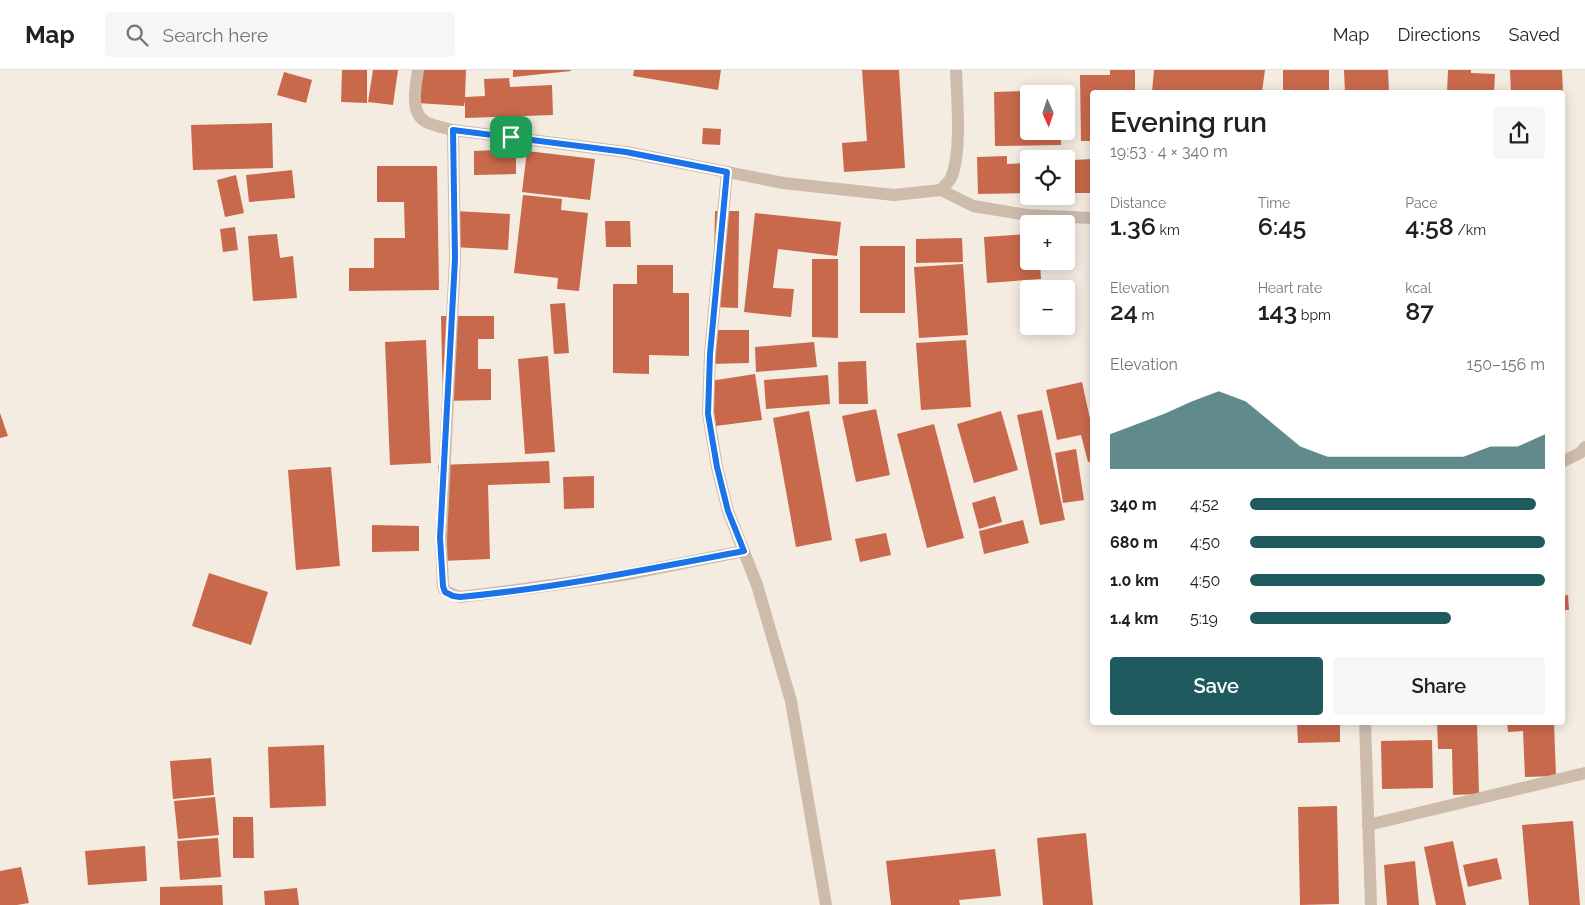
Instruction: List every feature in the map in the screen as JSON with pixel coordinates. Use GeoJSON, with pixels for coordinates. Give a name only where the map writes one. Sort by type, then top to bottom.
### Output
{"type":"FeatureCollection","features":[{"type":"Feature","properties":{"kind":"street"},"geometry":{"type":"LineString","coordinates":[[418,70],[414,94],[416,107],[421,118],[427,122],[453,130],[626,152],[784,183],[894,195],[941,190],[973,206],[1027,215],[1090,218]]}},
{"type":"Feature","properties":{"kind":"street"},"geometry":{"type":"LineString","coordinates":[[941,190],[950,179],[955,164],[958,128],[956,70]]}},
{"type":"Feature","properties":{"kind":"street"},"geometry":{"type":"LineString","coordinates":[[453,130],[455,259],[440,538],[445,592],[460,597],[516,590],[623,575],[744,551]]}},
{"type":"Feature","properties":{"kind":"street"},"geometry":{"type":"LineString","coordinates":[[727,172],[710,354],[708,414],[717,467],[728,511],[757,585],[791,701],[826,905]]}},
{"type":"Feature","properties":{"kind":"street"},"geometry":{"type":"LineString","coordinates":[[1565,460],[1580,453],[1585,447]]}},
{"type":"Feature","properties":{"kind":"street"},"geometry":{"type":"LineString","coordinates":[[1365,725],[1371,905]]}},
{"type":"Feature","properties":{"kind":"street"},"geometry":{"type":"LineString","coordinates":[[1368,825],[1585,772]]}},
{"type":"Feature","properties":{"kind":"building"},"geometry":{"type":"Polygon","coordinates":[[[342,70],[367,70],[367,103],[341,102],[342,70]]]}},
{"type":"Feature","properties":{"kind":"building"},"geometry":{"type":"Polygon","coordinates":[[[373,70],[398,70],[393,105],[368,102],[373,70]]]}},
{"type":"Feature","properties":{"kind":"building"},"geometry":{"type":"Polygon","coordinates":[[[419,70],[466,70],[465,97],[485,96],[484,79],[509,78],[510,87],[552,85],[553,115],[465,118],[465,101],[464,106],[417,103],[419,70]]]}},
{"type":"Feature","properties":{"kind":"building"},"geometry":{"type":"Polygon","coordinates":[[[513,70],[571,70],[571,71],[513,77],[513,70]]]}},
{"type":"Feature","properties":{"kind":"building"},"geometry":{"type":"Polygon","coordinates":[[[634,70],[721,70],[718,90],[633,76],[634,70]]]}},
{"type":"Feature","properties":{"kind":"building"},"geometry":{"type":"Polygon","coordinates":[[[862,70],[899,70],[905,168],[844,172],[842,143],[867,141],[862,70]]]}},
{"type":"Feature","properties":{"kind":"building"},"geometry":{"type":"Polygon","coordinates":[[[1110,70],[1135,70],[1135,90],[1090,90],[1090,141],[1081,141],[1080,75],[1110,75],[1110,70]]]}},
{"type":"Feature","properties":{"kind":"building"},"geometry":{"type":"Polygon","coordinates":[[[1154,70],[1265,70],[1262,90],[1152,90],[1154,70]]]}},
{"type":"Feature","properties":{"kind":"building"},"geometry":{"type":"Polygon","coordinates":[[[1283,70],[1329,70],[1329,90],[1283,90],[1283,70]]]}},
{"type":"Feature","properties":{"kind":"building"},"geometry":{"type":"Polygon","coordinates":[[[1344,70],[1388,70],[1389,90],[1345,90],[1344,70]]]}},
{"type":"Feature","properties":{"kind":"building"},"geometry":{"type":"Polygon","coordinates":[[[1448,70],[1471,70],[1471,73],[1495,74],[1494,90],[1447,90],[1448,70]]]}},
{"type":"Feature","properties":{"kind":"building"},"geometry":{"type":"Polygon","coordinates":[[[1510,70],[1562,70],[1563,90],[1511,90],[1510,70]]]}},
{"type":"Feature","properties":{"kind":"building"},"geometry":{"type":"Polygon","coordinates":[[[284,72],[312,80],[306,103],[277,95],[284,72]]]}},
{"type":"Feature","properties":{"kind":"building"},"geometry":{"type":"Polygon","coordinates":[[[1020,91],[1020,140],[1061,140],[1061,145],[995,146],[994,92],[1020,91]]]}},
{"type":"Feature","properties":{"kind":"building"},"geometry":{"type":"Polygon","coordinates":[[[272,123],[273,168],[193,170],[191,125],[272,123]]]}},
{"type":"Feature","properties":{"kind":"building"},"geometry":{"type":"Polygon","coordinates":[[[703,128],[721,129],[720,145],[702,144],[703,128]]]}},
{"type":"Feature","properties":{"kind":"building"},"geometry":{"type":"Polygon","coordinates":[[[516,149],[516,174],[474,175],[474,151],[516,149]]]}},
{"type":"Feature","properties":{"kind":"building"},"geometry":{"type":"Polygon","coordinates":[[[527,151],[595,159],[590,200],[522,192],[527,151]]]}},
{"type":"Feature","properties":{"kind":"building"},"geometry":{"type":"Polygon","coordinates":[[[1007,156],[1007,164],[1020,163],[1020,193],[978,194],[977,157],[1007,156]]]}},
{"type":"Feature","properties":{"kind":"building"},"geometry":{"type":"Polygon","coordinates":[[[1090,159],[1090,193],[1075,193],[1075,160],[1090,159]]]}},
{"type":"Feature","properties":{"kind":"building"},"geometry":{"type":"Polygon","coordinates":[[[377,166],[437,166],[439,290],[349,291],[349,268],[374,268],[374,238],[405,238],[404,202],[377,202],[377,166]]]}},
{"type":"Feature","properties":{"kind":"building"},"geometry":{"type":"Polygon","coordinates":[[[292,170],[295,198],[249,202],[246,175],[292,170]]]}},
{"type":"Feature","properties":{"kind":"building"},"geometry":{"type":"Polygon","coordinates":[[[236,175],[244,213],[225,217],[217,180],[236,175]]]}},
{"type":"Feature","properties":{"kind":"building"},"geometry":{"type":"Polygon","coordinates":[[[523,195],[562,199],[561,210],[588,213],[579,291],[557,289],[558,278],[514,273],[523,195]]]}},
{"type":"Feature","properties":{"kind":"building"},"geometry":{"type":"Polygon","coordinates":[[[455,211],[510,214],[508,250],[453,247],[455,211]]]}},
{"type":"Feature","properties":{"kind":"building"},"geometry":{"type":"Polygon","coordinates":[[[715,211],[739,211],[738,308],[713,307],[715,211]]]}},
{"type":"Feature","properties":{"kind":"building"},"geometry":{"type":"Polygon","coordinates":[[[755,213],[841,222],[837,256],[778,249],[773,288],[794,289],[791,317],[744,312],[755,213]]]}},
{"type":"Feature","properties":{"kind":"building"},"geometry":{"type":"Polygon","coordinates":[[[605,221],[630,221],[631,247],[606,247],[605,221]]]}},
{"type":"Feature","properties":{"kind":"building"},"geometry":{"type":"Polygon","coordinates":[[[235,227],[238,250],[223,252],[220,229],[235,227]]]}},
{"type":"Feature","properties":{"kind":"building"},"geometry":{"type":"Polygon","coordinates":[[[277,234],[280,258],[293,256],[297,298],[253,301],[248,236],[277,234]]]}},
{"type":"Feature","properties":{"kind":"building"},"geometry":{"type":"Polygon","coordinates":[[[1020,235],[1020,270],[1040,270],[1041,279],[987,283],[984,237],[1020,235]]]}},
{"type":"Feature","properties":{"kind":"building"},"geometry":{"type":"Polygon","coordinates":[[[962,238],[963,262],[916,263],[916,239],[962,238]]]}},
{"type":"Feature","properties":{"kind":"building"},"geometry":{"type":"Polygon","coordinates":[[[860,246],[905,246],[905,313],[860,313],[860,246]]]}},
{"type":"Feature","properties":{"kind":"building"},"geometry":{"type":"Polygon","coordinates":[[[812,259],[838,259],[838,338],[812,337],[812,259]]]}},
{"type":"Feature","properties":{"kind":"building"},"geometry":{"type":"Polygon","coordinates":[[[963,264],[968,335],[919,338],[914,267],[963,264]]]}},
{"type":"Feature","properties":{"kind":"building"},"geometry":{"type":"Polygon","coordinates":[[[637,265],[673,265],[673,293],[689,293],[689,356],[649,355],[649,374],[613,373],[613,284],[637,284],[637,265]]]}},
{"type":"Feature","properties":{"kind":"building"},"geometry":{"type":"Polygon","coordinates":[[[565,303],[569,353],[554,354],[550,304],[565,303]]]}},
{"type":"Feature","properties":{"kind":"building"},"geometry":{"type":"Polygon","coordinates":[[[441,316],[494,316],[494,339],[478,339],[478,369],[491,369],[491,400],[443,401],[441,316]]]}},
{"type":"Feature","properties":{"kind":"building"},"geometry":{"type":"Polygon","coordinates":[[[710,330],[749,330],[749,363],[710,364],[710,330]]]}},
{"type":"Feature","properties":{"kind":"building"},"geometry":{"type":"Polygon","coordinates":[[[426,340],[431,463],[390,465],[385,342],[426,340]]]}},
{"type":"Feature","properties":{"kind":"building"},"geometry":{"type":"Polygon","coordinates":[[[966,340],[971,407],[921,410],[916,343],[966,340]]]}},
{"type":"Feature","properties":{"kind":"building"},"geometry":{"type":"Polygon","coordinates":[[[814,342],[817,367],[756,372],[755,347],[814,342]]]}},
{"type":"Feature","properties":{"kind":"building"},"geometry":{"type":"Polygon","coordinates":[[[548,356],[555,452],[525,454],[518,359],[548,356]]]}},
{"type":"Feature","properties":{"kind":"building"},"geometry":{"type":"Polygon","coordinates":[[[866,361],[868,404],[839,404],[838,362],[866,361]]]}},
{"type":"Feature","properties":{"kind":"building"},"geometry":{"type":"Polygon","coordinates":[[[755,374],[762,420],[716,426],[710,381],[755,374]]]}},
{"type":"Feature","properties":{"kind":"building"},"geometry":{"type":"Polygon","coordinates":[[[828,375],[830,404],[766,409],[764,380],[828,375]]]}},
{"type":"Feature","properties":{"kind":"building"},"geometry":{"type":"Polygon","coordinates":[[[1082,382],[1090,419],[1090,462],[1088,462],[1081,435],[1057,440],[1046,390],[1082,382]]]}},
{"type":"Feature","properties":{"kind":"building"},"geometry":{"type":"Polygon","coordinates":[[[876,409],[890,475],[856,482],[842,416],[876,409]]]}},
{"type":"Feature","properties":{"kind":"building"},"geometry":{"type":"Polygon","coordinates":[[[1042,410],[1065,520],[1040,525],[1017,415],[1042,410]]]}},
{"type":"Feature","properties":{"kind":"building"},"geometry":{"type":"Polygon","coordinates":[[[809,411],[832,540],[796,547],[773,418],[809,411]]]}},
{"type":"Feature","properties":{"kind":"building"},"geometry":{"type":"Polygon","coordinates":[[[1001,411],[1018,470],[974,483],[957,424],[1001,411]]]}},
{"type":"Feature","properties":{"kind":"building"},"geometry":{"type":"Polygon","coordinates":[[[0,413],[8,436],[0,438],[0,413]]]}},
{"type":"Feature","properties":{"kind":"building"},"geometry":{"type":"Polygon","coordinates":[[[934,424],[964,538],[927,548],[897,434],[934,424]]]}},
{"type":"Feature","properties":{"kind":"building"},"geometry":{"type":"Polygon","coordinates":[[[1076,449],[1084,500],[1063,503],[1055,453],[1076,449]]]}},
{"type":"Feature","properties":{"kind":"building"},"geometry":{"type":"Polygon","coordinates":[[[549,461],[550,483],[488,485],[490,559],[441,561],[438,465],[549,461]]]}},
{"type":"Feature","properties":{"kind":"building"},"geometry":{"type":"Polygon","coordinates":[[[331,467],[340,566],[296,570],[288,470],[331,467]]]}},
{"type":"Feature","properties":{"kind":"building"},"geometry":{"type":"Polygon","coordinates":[[[594,476],[594,508],[564,509],[563,477],[594,476]]]}},
{"type":"Feature","properties":{"kind":"building"},"geometry":{"type":"Polygon","coordinates":[[[995,496],[1002,522],[979,529],[972,503],[995,496]]]}},
{"type":"Feature","properties":{"kind":"building"},"geometry":{"type":"Polygon","coordinates":[[[1023,520],[1029,543],[984,554],[979,531],[1023,520]]]}},
{"type":"Feature","properties":{"kind":"building"},"geometry":{"type":"Polygon","coordinates":[[[372,525],[419,526],[419,551],[372,552],[372,525]]]}},
{"type":"Feature","properties":{"kind":"building"},"geometry":{"type":"Polygon","coordinates":[[[886,533],[891,555],[860,562],[855,539],[886,533]]]}},
{"type":"Feature","properties":{"kind":"building"},"geometry":{"type":"Polygon","coordinates":[[[209,573],[268,592],[251,645],[192,626],[209,573]]]}},
{"type":"Feature","properties":{"kind":"building"},"geometry":{"type":"Polygon","coordinates":[[[1568,595],[1569,610],[1565,610],[1565,596],[1568,595]]]}},
{"type":"Feature","properties":{"kind":"building"},"geometry":{"type":"Polygon","coordinates":[[[1297,725],[1340,725],[1340,742],[1298,743],[1297,725]]]}},
{"type":"Feature","properties":{"kind":"building"},"geometry":{"type":"Polygon","coordinates":[[[1437,725],[1477,725],[1479,794],[1453,795],[1452,749],[1438,749],[1437,725]]]}},
{"type":"Feature","properties":{"kind":"building"},"geometry":{"type":"Polygon","coordinates":[[[1507,725],[1554,725],[1556,776],[1525,777],[1523,731],[1508,732],[1507,725]]]}},
{"type":"Feature","properties":{"kind":"building"},"geometry":{"type":"Polygon","coordinates":[[[1432,740],[1433,788],[1382,789],[1381,741],[1432,740]]]}},
{"type":"Feature","properties":{"kind":"building"},"geometry":{"type":"Polygon","coordinates":[[[324,745],[326,806],[270,808],[268,747],[324,745]]]}},
{"type":"Feature","properties":{"kind":"building"},"geometry":{"type":"Polygon","coordinates":[[[211,758],[214,795],[173,799],[170,761],[211,758]]]}},
{"type":"Feature","properties":{"kind":"building"},"geometry":{"type":"Polygon","coordinates":[[[215,797],[219,835],[178,839],[174,801],[215,797]]]}},
{"type":"Feature","properties":{"kind":"building"},"geometry":{"type":"Polygon","coordinates":[[[1337,806],[1339,904],[1300,905],[1298,807],[1337,806]]]}},
{"type":"Feature","properties":{"kind":"building"},"geometry":{"type":"Polygon","coordinates":[[[233,817],[253,817],[254,858],[233,858],[233,817]]]}},
{"type":"Feature","properties":{"kind":"building"},"geometry":{"type":"Polygon","coordinates":[[[1573,821],[1580,905],[1529,905],[1522,825],[1573,821]]]}},
{"type":"Feature","properties":{"kind":"building"},"geometry":{"type":"Polygon","coordinates":[[[1086,833],[1093,905],[1043,905],[1037,838],[1086,833]]]}},
{"type":"Feature","properties":{"kind":"building"},"geometry":{"type":"Polygon","coordinates":[[[218,838],[221,877],[180,880],[177,841],[218,838]]]}},
{"type":"Feature","properties":{"kind":"building"},"geometry":{"type":"Polygon","coordinates":[[[1453,841],[1466,905],[1436,905],[1424,847],[1453,841]]]}},
{"type":"Feature","properties":{"kind":"building"},"geometry":{"type":"Polygon","coordinates":[[[145,846],[147,881],[88,885],[85,851],[145,846]]]}},
{"type":"Feature","properties":{"kind":"building"},"geometry":{"type":"Polygon","coordinates":[[[995,849],[1001,896],[959,900],[960,905],[891,905],[886,861],[995,849]]]}},
{"type":"Feature","properties":{"kind":"building"},"geometry":{"type":"Polygon","coordinates":[[[1497,858],[1502,879],[1468,887],[1463,865],[1497,858]]]}},
{"type":"Feature","properties":{"kind":"building"},"geometry":{"type":"Polygon","coordinates":[[[1415,861],[1419,905],[1387,905],[1384,865],[1415,861]]]}},
{"type":"Feature","properties":{"kind":"building"},"geometry":{"type":"Polygon","coordinates":[[[21,867],[29,903],[0,905],[0,871],[21,867]]]}},
{"type":"Feature","properties":{"kind":"building"},"geometry":{"type":"Polygon","coordinates":[[[222,885],[223,905],[160,905],[160,887],[222,885]]]}},
{"type":"Feature","properties":{"kind":"building"},"geometry":{"type":"Polygon","coordinates":[[[297,888],[299,905],[265,905],[264,891],[297,888]]]}},
{"type":"Feature","properties":{"kind":"route"},"geometry":{"type":"LineString","coordinates":[[453,130],[511,137],[626,152],[727,172],[710,354],[708,414],[717,467],[728,511],[744,551],[623,575],[516,590],[460,597],[445,592],[440,538],[455,259],[453,130]]}}]}
